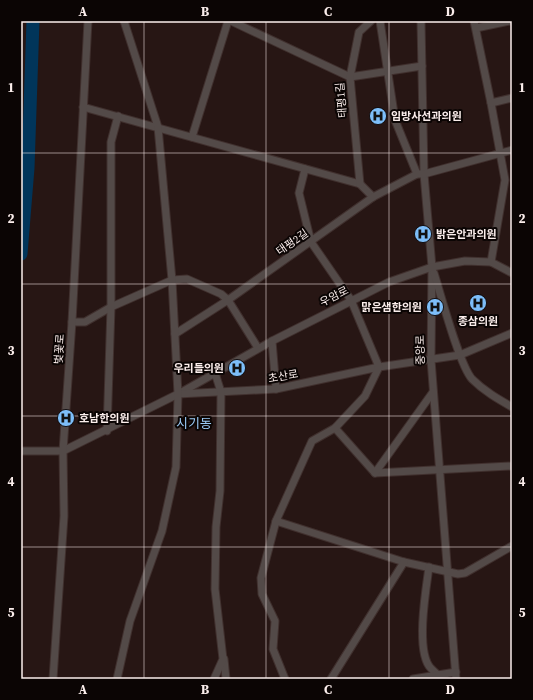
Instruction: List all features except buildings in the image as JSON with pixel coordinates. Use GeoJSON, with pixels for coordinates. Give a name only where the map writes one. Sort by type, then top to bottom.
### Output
{"type":"FeatureCollection","features":[{"type":"Feature","properties":{"kind":"street","name":"벚꽃로"},"geometry":{"type":"LineString","coordinates":[[53,679],[64,516],[63,451],[72,322],[88,21]]}},
{"type":"Feature","properties":{"kind":"street"},"geometry":{"type":"LineString","coordinates":[[117,679],[130,621],[162,531],[176,467],[178,394],[172,280],[158,127],[124,21]]}},
{"type":"Feature","properties":{"kind":"street"},"geometry":{"type":"LineString","coordinates":[[192,137],[228,21]]}},
{"type":"Feature","properties":{"kind":"street"},"geometry":{"type":"LineString","coordinates":[[231,21],[350,77],[422,66]]}},
{"type":"Feature","properties":{"kind":"street","name":"태평1길"},"geometry":{"type":"LineString","coordinates":[[360,184],[350,77],[359,32],[371,21]]}},
{"type":"Feature","properties":{"kind":"street"},"geometry":{"type":"LineString","coordinates":[[380,21],[389,72],[395,120],[420,174]]}},
{"type":"Feature","properties":{"kind":"street","name":"중앙로"},"geometry":{"type":"LineString","coordinates":[[421,21],[422,66],[420,174],[432,267],[431,360],[456,675]]}},
{"type":"Feature","properties":{"kind":"street"},"geometry":{"type":"LineString","coordinates":[[491,262],[505,180],[501,153],[475,25],[510,21]]}},
{"type":"Feature","properties":{"kind":"street"},"geometry":{"type":"LineString","coordinates":[[491,103],[512,98]]}},
{"type":"Feature","properties":{"kind":"street"},"geometry":{"type":"LineString","coordinates":[[83,107],[360,184],[373,198]]}},
{"type":"Feature","properties":{"kind":"street"},"geometry":{"type":"LineString","coordinates":[[107,431],[111,307],[111,142],[118,116]]}},
{"type":"Feature","properties":{"kind":"street","name":"태평2길"},"geometry":{"type":"LineString","coordinates":[[175,334],[228,300],[373,198],[420,174],[512,150]]}},
{"type":"Feature","properties":{"kind":"street"},"geometry":{"type":"LineString","coordinates":[[285,679],[273,649],[275,621],[262,594],[261,578],[276,521],[312,441],[335,428],[365,396],[379,367],[351,300],[311,242],[299,193],[305,169]]}},
{"type":"Feature","properties":{"kind":"street","name":"우암로"},"geometry":{"type":"LineString","coordinates":[[178,394],[258,348],[389,282],[432,267],[465,261],[491,262],[512,273]]}},
{"type":"Feature","properties":{"kind":"street"},"geometry":{"type":"LineString","coordinates":[[432,267],[460,355],[471,378],[489,394],[512,407]]}},
{"type":"Feature","properties":{"kind":"street"},"geometry":{"type":"LineString","coordinates":[[72,322],[85,322],[111,307],[172,280],[187,279],[220,294],[228,300],[258,348]]}},
{"type":"Feature","properties":{"kind":"street","name":"초산로"},"geometry":{"type":"LineString","coordinates":[[63,451],[107,431],[178,394],[276,389],[379,367],[460,355],[512,333]]}},
{"type":"Feature","properties":{"kind":"street"},"geometry":{"type":"LineString","coordinates":[[272,341],[276,389]]}},
{"type":"Feature","properties":{"kind":"street"},"geometry":{"type":"LineString","coordinates":[[216,373],[221,392],[220,491],[216,527],[215,589],[226,679]]}},
{"type":"Feature","properties":{"kind":"street"},"geometry":{"type":"LineString","coordinates":[[374,473],[433,392]]}},
{"type":"Feature","properties":{"kind":"street"},"geometry":{"type":"LineString","coordinates":[[335,428],[374,473]]}},
{"type":"Feature","properties":{"kind":"street"},"geometry":{"type":"LineString","coordinates":[[21,451],[63,451]]}},
{"type":"Feature","properties":{"kind":"street"},"geometry":{"type":"LineString","coordinates":[[374,473],[512,466]]}},
{"type":"Feature","properties":{"kind":"street"},"geometry":{"type":"LineString","coordinates":[[276,521],[404,562],[458,574],[466,573],[512,546]]}},
{"type":"Feature","properties":{"kind":"street"},"geometry":{"type":"LineString","coordinates":[[330,679],[404,562]]}},
{"type":"Feature","properties":{"kind":"street"},"geometry":{"type":"LineString","coordinates":[[429,567],[424,604],[422,640],[428,665],[438,675]]}},
{"type":"Feature","properties":{"kind":"street"},"geometry":{"type":"LineString","coordinates":[[214,679],[224,659]]}},
{"type":"Feature","properties":{"kind":"street"},"geometry":{"type":"LineString","coordinates":[[413,679],[438,675],[456,675]]}},
{"type":"Feature","properties":{"kind":"waterway"},"geometry":{"type":"LineString","coordinates":[[21,254],[28,168],[33,21]]}},
{"type":"Feature","properties":{"kind":"place","name":"임방사선과의원"},"geometry":{"type":"Point","coordinates":[378,116]}},
{"type":"Feature","properties":{"kind":"place","name":"밝은안과의원"},"geometry":{"type":"Point","coordinates":[423,234]}},
{"type":"Feature","properties":{"kind":"place","name":"종삼의원"},"geometry":{"type":"Point","coordinates":[478,303]}},
{"type":"Feature","properties":{"kind":"place","name":"맑은샘한의원"},"geometry":{"type":"Point","coordinates":[435,307]}},
{"type":"Feature","properties":{"kind":"place","name":"우리들의원"},"geometry":{"type":"Point","coordinates":[237,368]}},
{"type":"Feature","properties":{"kind":"place","name":"호남한의원"},"geometry":{"type":"Point","coordinates":[66,418]}},
{"type":"Feature","properties":{"kind":"district","name":"시기동"},"geometry":{"type":"Point","coordinates":[194,423]}}]}
